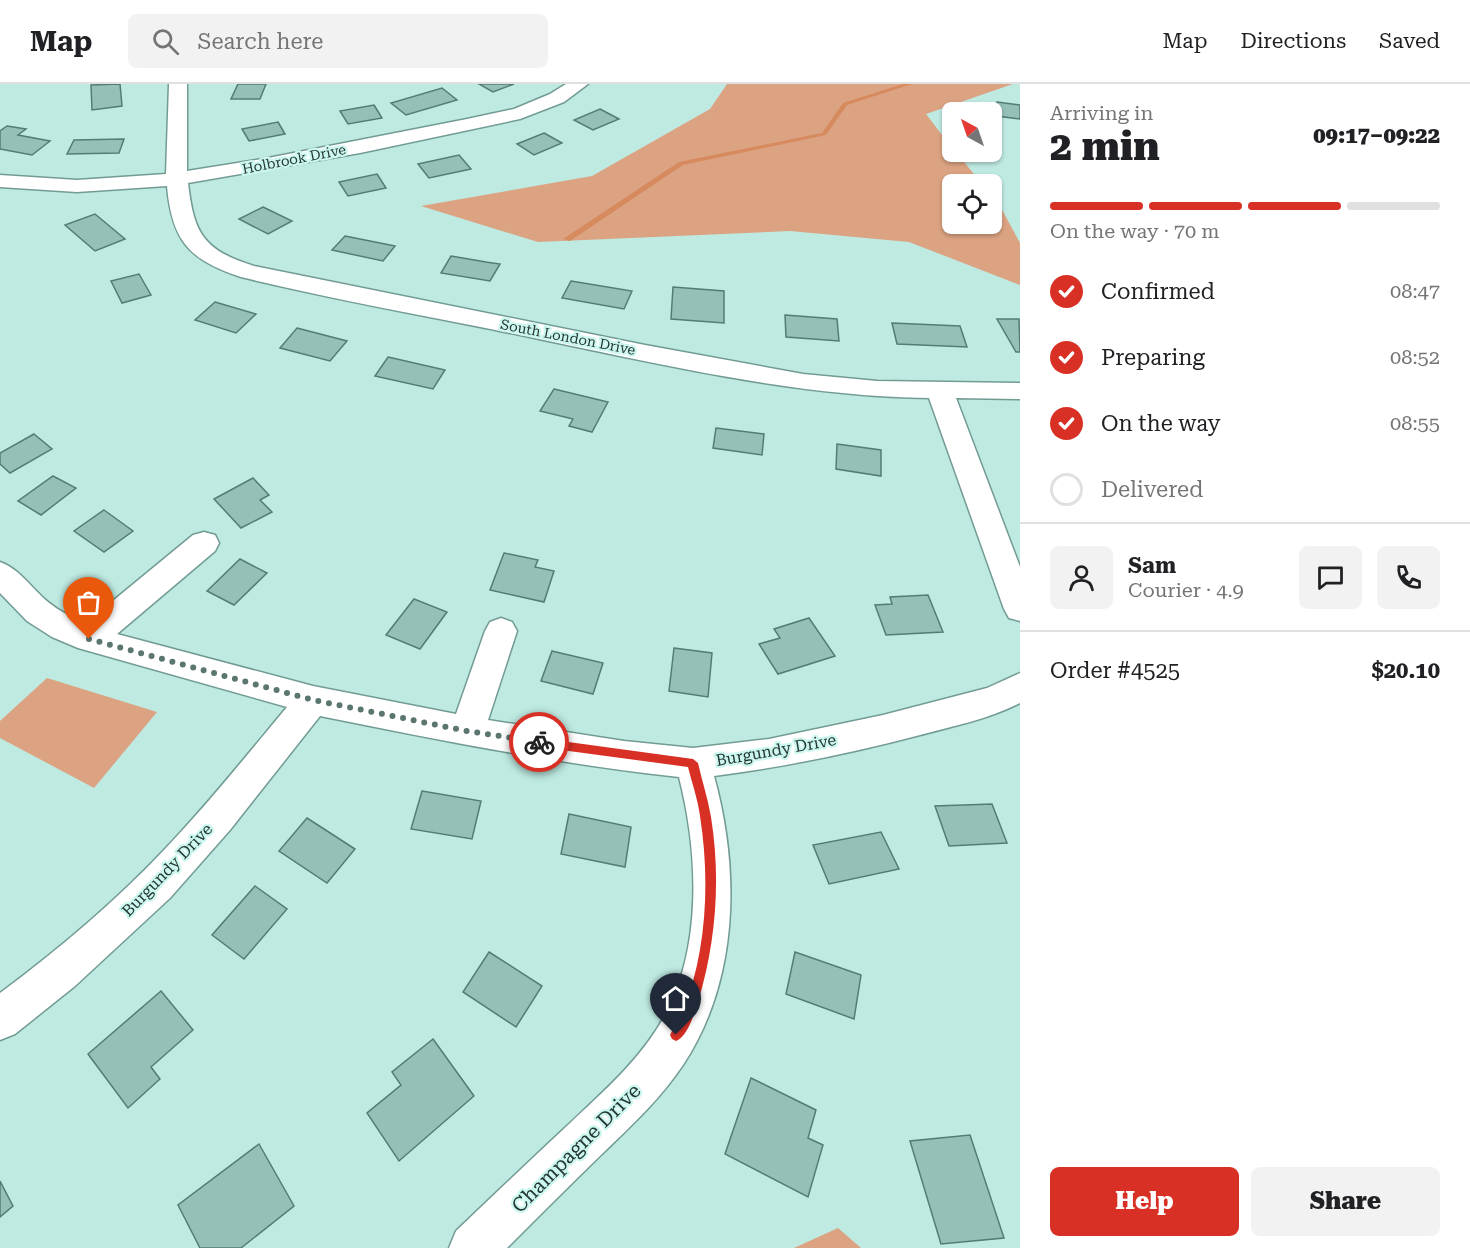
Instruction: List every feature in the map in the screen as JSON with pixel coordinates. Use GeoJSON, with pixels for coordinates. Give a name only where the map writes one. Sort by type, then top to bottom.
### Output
{"type":"FeatureCollection","features":[{"type":"Feature","properties":{"kind":"street","name":"South London Drive"},"geometry":{"type":"LineString","coordinates":[[178,84],[177,179],[184,223],[192,241],[201,251],[215,260],[249,272],[770,377],[839,387],[1020,391]]}},
{"type":"Feature","properties":{"kind":"street","name":"Holbrook Drive"},"geometry":{"type":"LineString","coordinates":[[0,181],[64,186],[177,179],[322,154],[520,113],[557,98],[579,84]]}},
{"type":"Feature","properties":{"kind":"street"},"geometry":{"type":"LineString","coordinates":[[940,391],[1020,609]]}},
{"type":"Feature","properties":{"kind":"street"},"geometry":{"type":"LineString","coordinates":[[89,639],[204,543]]}},
{"type":"Feature","properties":{"kind":"street","name":"Burgundy Drive"},"geometry":{"type":"LineString","coordinates":[[0,574],[38,612],[63,628],[89,639],[313,700],[467,731],[624,756],[693,763],[769,754],[883,730],[977,705],[996,699],[1020,687]]}},
{"type":"Feature","properties":{"kind":"street"},"geometry":{"type":"LineString","coordinates":[[467,731],[501,631]]}},
{"type":"Feature","properties":{"kind":"street","name":"Burgundy Drive"},"geometry":{"type":"LineString","coordinates":[[0,1019],[100,938],[157,884],[208,827],[313,700]]}},
{"type":"Feature","properties":{"kind":"street","name":"Champagne Drive"},"geometry":{"type":"LineString","coordinates":[[473,1248],[638,1088],[664,1055],[688,1014],[703,966],[710,919],[710,866],[706,816],[693,763]]}},
{"type":"Feature","properties":{"kind":"shaded area"},"geometry":{"type":"Polygon","coordinates":[[[727,84],[1013,84],[961,102],[942,102],[942,108],[926,114],[942,135],[942,162],[964,162],[974,174],[942,174],[942,234],[1002,234],[1002,210],[1020,243],[1020,285],[909,242],[790,231],[538,242],[421,206],[592,176],[710,109],[727,84]]]}},
{"type":"Feature","properties":{"kind":"shaded area"},"geometry":{"type":"Polygon","coordinates":[[[47,678],[157,712],[94,788],[0,738],[0,721],[47,678]]]}},
{"type":"Feature","properties":{"kind":"shaded area"},"geometry":{"type":"Polygon","coordinates":[[[838,1228],[861,1248],[794,1248],[838,1228]]]}},
{"type":"Feature","properties":{"kind":"building"},"geometry":{"type":"Polygon","coordinates":[[[120,84],[122,106],[92,110],[91,85],[120,84]]]}},
{"type":"Feature","properties":{"kind":"building"},"geometry":{"type":"Polygon","coordinates":[[[238,84],[266,84],[260,99],[231,99],[238,84]]]}},
{"type":"Feature","properties":{"kind":"building"},"geometry":{"type":"Polygon","coordinates":[[[479,84],[514,84],[493,92],[479,84]]]}},
{"type":"Feature","properties":{"kind":"building"},"geometry":{"type":"Polygon","coordinates":[[[442,88],[457,100],[406,115],[391,103],[442,88]]]}},
{"type":"Feature","properties":{"kind":"building"},"geometry":{"type":"Polygon","coordinates":[[[1002,103],[1020,105],[1020,119],[1002,117],[1002,103]]]}},
{"type":"Feature","properties":{"kind":"building"},"geometry":{"type":"Polygon","coordinates":[[[374,105],[382,118],[348,124],[340,111],[374,105]]]}},
{"type":"Feature","properties":{"kind":"building"},"geometry":{"type":"Polygon","coordinates":[[[600,109],[619,119],[593,130],[574,120],[600,109]]]}},
{"type":"Feature","properties":{"kind":"building"},"geometry":{"type":"Polygon","coordinates":[[[278,122],[285,134],[249,141],[242,129],[278,122]]]}},
{"type":"Feature","properties":{"kind":"building"},"geometry":{"type":"Polygon","coordinates":[[[7,126],[26,129],[18,135],[50,141],[32,155],[0,149],[0,131],[7,126]]]}},
{"type":"Feature","properties":{"kind":"building"},"geometry":{"type":"Polygon","coordinates":[[[544,133],[562,143],[534,155],[517,144],[544,133]]]}},
{"type":"Feature","properties":{"kind":"building"},"geometry":{"type":"Polygon","coordinates":[[[124,139],[119,153],[67,154],[74,140],[124,139]]]}},
{"type":"Feature","properties":{"kind":"building"},"geometry":{"type":"Polygon","coordinates":[[[459,155],[471,169],[429,178],[418,164],[459,155]]]}},
{"type":"Feature","properties":{"kind":"building"},"geometry":{"type":"Polygon","coordinates":[[[377,174],[386,188],[348,196],[339,182],[377,174]]]}},
{"type":"Feature","properties":{"kind":"building"},"geometry":{"type":"Polygon","coordinates":[[[263,207],[292,221],[268,234],[239,219],[263,207]]]}},
{"type":"Feature","properties":{"kind":"building"},"geometry":{"type":"Polygon","coordinates":[[[95,214],[125,239],[95,251],[65,225],[95,214]]]}},
{"type":"Feature","properties":{"kind":"building"},"geometry":{"type":"Polygon","coordinates":[[[345,236],[395,246],[383,261],[332,250],[345,236]]]}},
{"type":"Feature","properties":{"kind":"building"},"geometry":{"type":"Polygon","coordinates":[[[451,256],[500,264],[490,281],[441,273],[451,256]]]}},
{"type":"Feature","properties":{"kind":"building"},"geometry":{"type":"Polygon","coordinates":[[[139,274],[151,295],[122,303],[111,281],[139,274]]]}},
{"type":"Feature","properties":{"kind":"building"},"geometry":{"type":"Polygon","coordinates":[[[571,281],[632,291],[624,309],[562,298],[571,281]]]}},
{"type":"Feature","properties":{"kind":"building"},"geometry":{"type":"Polygon","coordinates":[[[673,287],[724,291],[724,323],[671,319],[673,287]]]}},
{"type":"Feature","properties":{"kind":"building"},"geometry":{"type":"Polygon","coordinates":[[[215,302],[256,314],[236,333],[195,320],[215,302]]]}},
{"type":"Feature","properties":{"kind":"building"},"geometry":{"type":"Polygon","coordinates":[[[785,315],[837,319],[839,341],[786,337],[785,315]]]}},
{"type":"Feature","properties":{"kind":"building"},"geometry":{"type":"Polygon","coordinates":[[[997,319],[1019,319],[1020,352],[1016,352],[997,319]]]}},
{"type":"Feature","properties":{"kind":"building"},"geometry":{"type":"Polygon","coordinates":[[[892,323],[960,326],[967,347],[897,344],[892,323]]]}},
{"type":"Feature","properties":{"kind":"building"},"geometry":{"type":"Polygon","coordinates":[[[297,328],[347,341],[330,361],[280,348],[297,328]]]}},
{"type":"Feature","properties":{"kind":"building"},"geometry":{"type":"Polygon","coordinates":[[[388,357],[445,370],[433,389],[375,376],[388,357]]]}},
{"type":"Feature","properties":{"kind":"building"},"geometry":{"type":"Polygon","coordinates":[[[554,389],[608,402],[592,432],[569,426],[573,419],[540,411],[554,389]]]}},
{"type":"Feature","properties":{"kind":"building"},"geometry":{"type":"Polygon","coordinates":[[[716,428],[764,434],[762,455],[713,448],[716,428]]]}},
{"type":"Feature","properties":{"kind":"building"},"geometry":{"type":"Polygon","coordinates":[[[34,434],[52,449],[10,473],[0,464],[0,453],[34,434]]]}},
{"type":"Feature","properties":{"kind":"building"},"geometry":{"type":"Polygon","coordinates":[[[837,444],[881,450],[881,476],[836,469],[837,444]]]}},
{"type":"Feature","properties":{"kind":"building"},"geometry":{"type":"Polygon","coordinates":[[[53,476],[76,488],[41,515],[18,501],[53,476]]]}},
{"type":"Feature","properties":{"kind":"building"},"geometry":{"type":"Polygon","coordinates":[[[253,478],[269,495],[260,500],[272,512],[241,528],[214,499],[253,478]]]}},
{"type":"Feature","properties":{"kind":"building"},"geometry":{"type":"Polygon","coordinates":[[[104,510],[133,531],[104,552],[74,531],[104,510]]]}},
{"type":"Feature","properties":{"kind":"building"},"geometry":{"type":"Polygon","coordinates":[[[504,553],[538,560],[535,567],[554,571],[544,602],[490,590],[504,553]]]}},
{"type":"Feature","properties":{"kind":"building"},"geometry":{"type":"Polygon","coordinates":[[[240,559],[267,573],[234,605],[207,591],[240,559]]]}},
{"type":"Feature","properties":{"kind":"building"},"geometry":{"type":"Polygon","coordinates":[[[928,595],[943,632],[886,635],[875,605],[892,604],[890,597],[928,595]]]}},
{"type":"Feature","properties":{"kind":"building"},"geometry":{"type":"Polygon","coordinates":[[[414,599],[447,612],[420,649],[386,635],[414,599]]]}},
{"type":"Feature","properties":{"kind":"building"},"geometry":{"type":"Polygon","coordinates":[[[809,618],[835,656],[778,674],[759,644],[780,638],[774,629],[809,618]]]}},
{"type":"Feature","properties":{"kind":"building"},"geometry":{"type":"Polygon","coordinates":[[[674,648],[712,653],[708,697],[669,691],[674,648]]]}},
{"type":"Feature","properties":{"kind":"building"},"geometry":{"type":"Polygon","coordinates":[[[552,651],[603,663],[593,694],[541,681],[552,651]]]}},
{"type":"Feature","properties":{"kind":"building"},"geometry":{"type":"Polygon","coordinates":[[[422,791],[481,801],[472,839],[411,829],[422,791]]]}},
{"type":"Feature","properties":{"kind":"building"},"geometry":{"type":"Polygon","coordinates":[[[992,804],[1007,843],[949,846],[935,806],[992,804]]]}},
{"type":"Feature","properties":{"kind":"building"},"geometry":{"type":"Polygon","coordinates":[[[569,814],[631,827],[625,867],[561,854],[569,814]]]}},
{"type":"Feature","properties":{"kind":"building"},"geometry":{"type":"Polygon","coordinates":[[[307,818],[355,849],[327,883],[279,851],[307,818]]]}},
{"type":"Feature","properties":{"kind":"building"},"geometry":{"type":"Polygon","coordinates":[[[881,832],[899,869],[829,884],[813,845],[881,832]]]}},
{"type":"Feature","properties":{"kind":"building"},"geometry":{"type":"Polygon","coordinates":[[[255,886],[287,909],[244,959],[212,935],[255,886]]]}},
{"type":"Feature","properties":{"kind":"building"},"geometry":{"type":"Polygon","coordinates":[[[489,952],[542,986],[516,1027],[463,992],[489,952]]]}},
{"type":"Feature","properties":{"kind":"building"},"geometry":{"type":"Polygon","coordinates":[[[795,952],[861,975],[854,1019],[786,994],[795,952]]]}},
{"type":"Feature","properties":{"kind":"building"},"geometry":{"type":"Polygon","coordinates":[[[161,991],[193,1030],[151,1067],[160,1079],[128,1108],[88,1054],[161,991]]]}},
{"type":"Feature","properties":{"kind":"building"},"geometry":{"type":"Polygon","coordinates":[[[433,1039],[474,1096],[399,1161],[367,1113],[401,1085],[392,1072],[433,1039]]]}},
{"type":"Feature","properties":{"kind":"building"},"geometry":{"type":"Polygon","coordinates":[[[751,1078],[816,1110],[808,1138],[823,1145],[808,1197],[725,1154],[751,1078]]]}},
{"type":"Feature","properties":{"kind":"building"},"geometry":{"type":"Polygon","coordinates":[[[970,1135],[1004,1238],[941,1244],[910,1141],[970,1135]]]}},
{"type":"Feature","properties":{"kind":"building"},"geometry":{"type":"Polygon","coordinates":[[[259,1144],[294,1206],[241,1248],[200,1248],[178,1205],[259,1144]]]}},
{"type":"Feature","properties":{"kind":"building"},"geometry":{"type":"Polygon","coordinates":[[[0,1181],[13,1206],[0,1217],[0,1181]]]}},
{"type":"Feature","properties":{"kind":"waterway"},"geometry":{"type":"LineString","coordinates":[[567,239],[681,163],[824,134],[845,104],[909,84]]}},
{"type":"Feature","properties":{"kind":"way so far"},"geometry":{"type":"LineString","coordinates":[[89,639],[313,700],[467,731],[539,742]]}},
{"type":"Feature","properties":{"kind":"route"},"geometry":{"type":"LineString","coordinates":[[539,742],[624,756],[693,763],[706,816],[710,866],[710,919],[703,966],[688,1014],[676,1035]]}}]}
